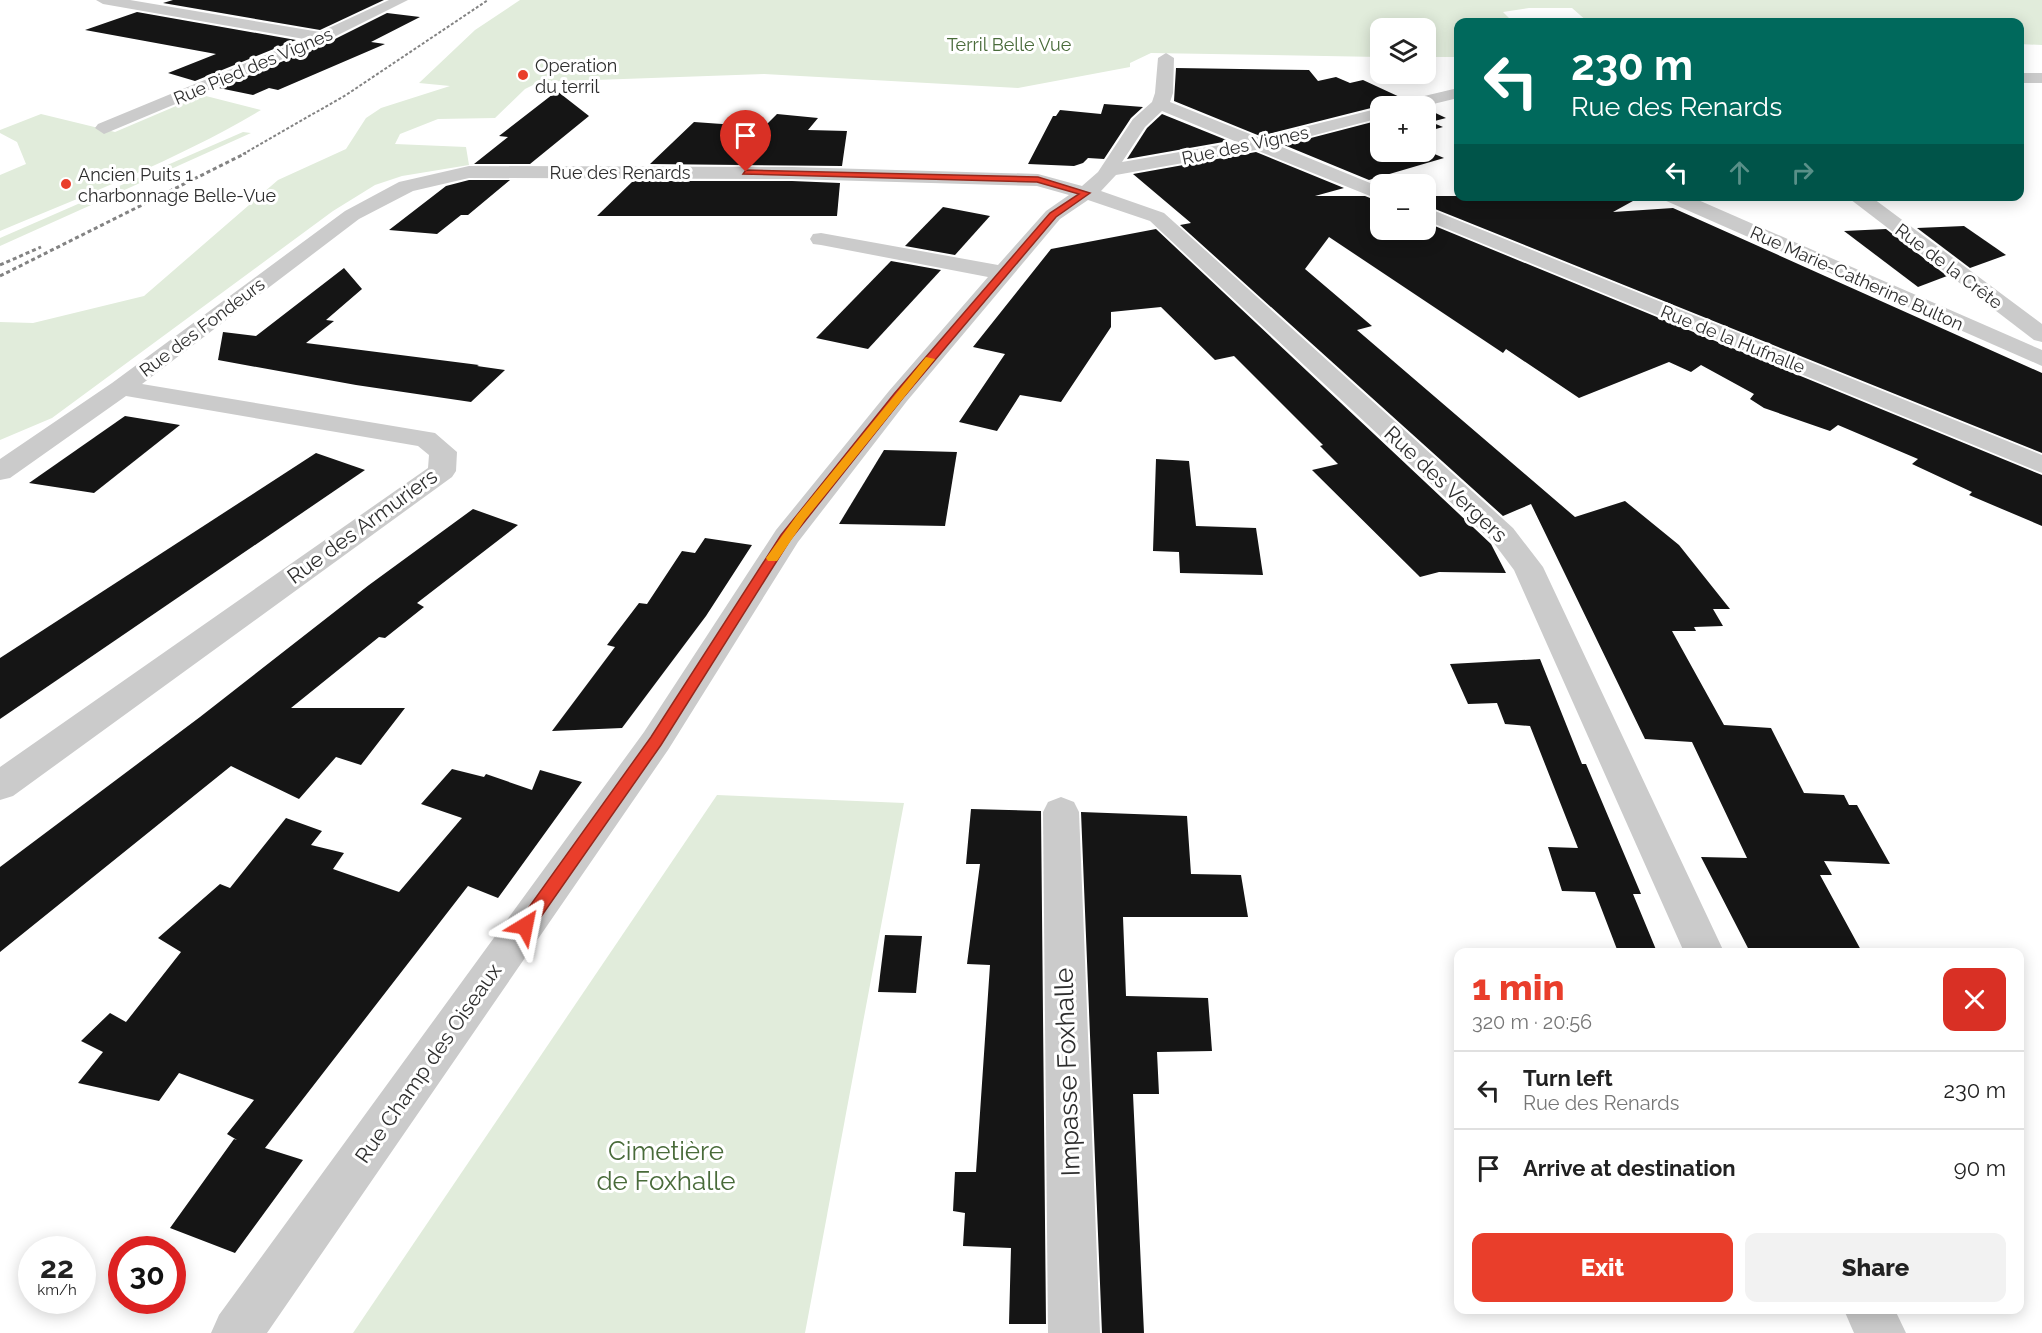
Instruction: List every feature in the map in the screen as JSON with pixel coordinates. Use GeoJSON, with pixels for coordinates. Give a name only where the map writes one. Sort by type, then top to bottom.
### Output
{"type":"FeatureCollection","features":[{"type":"Feature","properties":{"kind":"street"},"geometry":{"type":"LineString","coordinates":[[104,0],[322,37]]}},
{"type":"Feature","properties":{"kind":"street","name":"Rue Pied des Vignes"},"geometry":{"type":"LineString","coordinates":[[104,128],[322,37],[401,0]]}},
{"type":"Feature","properties":{"kind":"street"},"geometry":{"type":"LineString","coordinates":[[1166,58],[1164,93],[1160,104],[1370,190]]}},
{"type":"Feature","properties":{"kind":"street"},"geometry":{"type":"LineString","coordinates":[[2024,78],[2042,78]]}},
{"type":"Feature","properties":{"kind":"street"},"geometry":{"type":"LineString","coordinates":[[1436,101],[1453,98]]}},
{"type":"Feature","properties":{"kind":"street","name":"Rue Champ des Oiseaux"},"geometry":{"type":"LineString","coordinates":[[237,1333],[656,741],[786,537],[898,396],[1053,215],[1097,182],[1139,123],[1160,104]]}},
{"type":"Feature","properties":{"kind":"street","name":"Rue des Vignes"},"geometry":{"type":"LineString","coordinates":[[1097,182],[1370,116]]}},
{"type":"Feature","properties":{"kind":"street","name":"Rue des Renards"},"geometry":{"type":"LineString","coordinates":[[406,186],[469,172],[792,172],[1097,182]]}},
{"type":"Feature","properties":{"kind":"street","name":"Rue des Vergers"},"geometry":{"type":"LineString","coordinates":[[1097,182],[1157,217],[1503,535],[1528,567],[1702,948]]}},
{"type":"Feature","properties":{"kind":"street","name":"Rue des Fondeurs"},"geometry":{"type":"LineString","coordinates":[[0,472],[121,388],[352,215],[406,186]]}},
{"type":"Feature","properties":{"kind":"street","name":"Rue Marie-Catherine Bulton"},"geometry":{"type":"LineString","coordinates":[[1682,201],[2042,359]]}},
{"type":"Feature","properties":{"kind":"street","name":"Rue de la Crête"},"geometry":{"type":"LineString","coordinates":[[1863,201],[2042,335]]}},
{"type":"Feature","properties":{"kind":"street","name":"Rue de la Hufnalle"},"geometry":{"type":"LineString","coordinates":[[1436,217],[2042,465]]}},
{"type":"Feature","properties":{"kind":"street"},"geometry":{"type":"LineString","coordinates":[[821,239],[1004,273]]}},
{"type":"Feature","properties":{"kind":"street","name":"Rue des Armuriers"},"geometry":{"type":"LineString","coordinates":[[0,786],[442,471],[443,452],[426,439],[121,388]]}},
{"type":"Feature","properties":{"kind":"street","name":"Impasse Foxhalle"},"geometry":{"type":"LineString","coordinates":[[1060,812],[1074,1333]]}},
{"type":"Feature","properties":{"kind":"street"},"geometry":{"type":"LineString","coordinates":[[1871,1314],[1880,1333]]}},
{"type":"Feature","properties":{"kind":"green space","name":"Terril Belle Vue"},"geometry":{"type":"Polygon","coordinates":[[[520,0],[2042,0],[2042,45],[2024,44],[2024,18],[1583,18],[1572,8],[1529,8],[1503,12],[1509,18],[1454,18],[1454,57],[1436,57],[1436,18],[1370,18],[1370,57],[1151,53],[1130,63],[1130,67],[1018,88],[764,74],[539,82],[525,89],[495,118],[438,119],[400,134],[395,144],[466,147],[469,165],[402,176],[375,185],[333,211],[52,418],[0,440],[0,322],[33,323],[144,296],[278,180],[346,149],[366,118],[381,108],[450,86],[419,83],[475,30],[520,0]]]}},
{"type":"Feature","properties":{"kind":"green space"},"geometry":{"type":"Polygon","coordinates":[[[202,95],[261,110],[166,160],[0,231],[0,175],[26,164],[17,142],[0,133],[0,130],[41,114],[115,132],[202,95]]]}},
{"type":"Feature","properties":{"kind":"green space"},"geometry":{"type":"Polygon","coordinates":[[[243,132],[251,133],[0,246],[0,238],[243,132]]]}},
{"type":"Feature","properties":{"kind":"green space","name":"Cimetière de Foxhalle"},"geometry":{"type":"Polygon","coordinates":[[[717,795],[904,803],[805,1333],[353,1333],[717,795]]]}},
{"type":"Feature","properties":{"kind":"building"},"geometry":{"type":"Polygon","coordinates":[[[173,0],[384,0],[320,30],[163,3],[173,0]]]}},
{"type":"Feature","properties":{"kind":"building"},"geometry":{"type":"Polygon","coordinates":[[[137,12],[296,40],[195,81],[168,73],[216,54],[85,30],[137,12]]]}},
{"type":"Feature","properties":{"kind":"building"},"geometry":{"type":"Polygon","coordinates":[[[387,13],[420,17],[371,42],[385,44],[278,90],[269,88],[253,95],[219,88],[329,42],[387,13]]]}},
{"type":"Feature","properties":{"kind":"building"},"geometry":{"type":"Polygon","coordinates":[[[1176,68],[1309,70],[1318,81],[1336,77],[1350,83],[1363,80],[1398,96],[1370,96],[1370,108],[1260,136],[1174,101],[1176,68]]]}},
{"type":"Feature","properties":{"kind":"building"},"geometry":{"type":"Polygon","coordinates":[[[557,91],[589,116],[530,164],[474,164],[508,137],[499,136],[557,91]]]}},
{"type":"Feature","properties":{"kind":"building"},"geometry":{"type":"Polygon","coordinates":[[[1104,104],[1143,107],[1131,118],[1104,159],[1088,158],[1083,163],[1074,166],[1028,164],[1053,116],[1056,116],[1060,110],[1101,114],[1104,104]]]}},
{"type":"Feature","properties":{"kind":"building"},"geometry":{"type":"Polygon","coordinates":[[[1436,113],[1446,118],[1436,121],[1436,113]]]}},
{"type":"Feature","properties":{"kind":"building"},"geometry":{"type":"Polygon","coordinates":[[[777,114],[818,118],[808,130],[847,131],[842,166],[650,164],[694,122],[764,127],[777,114]]]}},
{"type":"Feature","properties":{"kind":"building"},"geometry":{"type":"Polygon","coordinates":[[[1162,114],[1229,141],[1127,159],[1147,128],[1162,114]]]}},
{"type":"Feature","properties":{"kind":"building"},"geometry":{"type":"Polygon","coordinates":[[[1370,123],[1370,162],[1430,162],[1389,174],[1370,174],[1369,180],[1284,145],[1370,123]]]}},
{"type":"Feature","properties":{"kind":"building"},"geometry":{"type":"Polygon","coordinates":[[[1256,152],[1344,188],[1315,196],[1365,196],[1370,198],[1370,240],[1436,240],[1436,227],[2042,475],[2042,526],[1969,495],[1972,492],[1912,464],[1918,459],[1838,425],[1830,431],[1764,408],[1750,399],[1754,394],[1701,365],[1691,372],[1669,362],[1579,398],[1506,349],[1503,353],[1329,237],[1305,269],[1372,326],[1357,330],[1575,517],[1625,501],[1679,545],[1730,609],[1713,609],[1723,626],[1694,627],[1696,631],[1672,631],[1724,725],[1771,728],[1804,793],[1844,795],[1849,805],[1857,805],[1890,864],[1824,861],[1832,875],[1820,875],[1860,948],[1748,948],[1701,857],[1747,858],[1692,742],[1645,739],[1531,504],[1503,516],[1180,225],[1191,223],[1133,174],[1256,152]]]}},
{"type":"Feature","properties":{"kind":"building"},"geometry":{"type":"Polygon","coordinates":[[[1436,155],[1444,158],[1436,160],[1436,155]]]}},
{"type":"Feature","properties":{"kind":"building"},"geometry":{"type":"Polygon","coordinates":[[[469,180],[510,180],[468,215],[461,215],[437,234],[389,230],[446,186],[469,180]]]}},
{"type":"Feature","properties":{"kind":"building"},"geometry":{"type":"Polygon","coordinates":[[[633,181],[840,183],[837,216],[597,216],[633,181]]]}},
{"type":"Feature","properties":{"kind":"building"},"geometry":{"type":"Polygon","coordinates":[[[1436,196],[1454,196],[1454,201],[1633,201],[1613,212],[1673,208],[2042,373],[2042,453],[1436,209],[1436,196]]]}},
{"type":"Feature","properties":{"kind":"building"},"geometry":{"type":"Polygon","coordinates":[[[943,207],[990,216],[955,255],[905,246],[943,207]]]}},
{"type":"Feature","properties":{"kind":"building"},"geometry":{"type":"Polygon","coordinates":[[[1964,226],[2006,255],[1970,268],[1917,228],[1964,226]]]}},
{"type":"Feature","properties":{"kind":"building"},"geometry":{"type":"Polygon","coordinates":[[[1156,229],[1491,544],[1506,573],[1439,572],[1420,577],[1312,470],[1338,464],[1320,446],[1323,445],[1234,356],[1215,360],[1161,307],[1111,312],[1111,327],[1061,402],[1020,395],[997,431],[959,422],[1005,354],[973,347],[1051,249],[1156,229]]]}},
{"type":"Feature","properties":{"kind":"building"},"geometry":{"type":"Polygon","coordinates":[[[1886,229],[1947,276],[1918,287],[1844,231],[1886,229]]]}},
{"type":"Feature","properties":{"kind":"building"},"geometry":{"type":"Polygon","coordinates":[[[891,261],[941,270],[868,349],[816,338],[891,261]]]}},
{"type":"Feature","properties":{"kind":"building"},"geometry":{"type":"Polygon","coordinates":[[[344,268],[362,289],[326,320],[334,321],[306,343],[505,370],[471,402],[356,385],[218,360],[223,332],[256,336],[344,268]]]}},
{"type":"Feature","properties":{"kind":"building"},"geometry":{"type":"Polygon","coordinates":[[[125,416],[180,425],[94,493],[29,483],[125,416]]]}},
{"type":"Feature","properties":{"kind":"building"},"geometry":{"type":"Polygon","coordinates":[[[884,450],[957,452],[945,526],[839,524],[884,450]]]}},
{"type":"Feature","properties":{"kind":"building"},"geometry":{"type":"Polygon","coordinates":[[[316,453],[365,470],[0,719],[0,658],[316,453]]]}},
{"type":"Feature","properties":{"kind":"building"},"geometry":{"type":"Polygon","coordinates":[[[1156,459],[1189,461],[1196,526],[1256,528],[1263,575],[1180,573],[1179,552],[1153,551],[1156,459]]]}},
{"type":"Feature","properties":{"kind":"building"},"geometry":{"type":"Polygon","coordinates":[[[473,509],[518,525],[417,603],[424,607],[385,638],[379,637],[291,708],[405,708],[361,765],[336,757],[299,799],[231,766],[0,952],[0,867],[200,717],[369,585],[473,509]]]}},
{"type":"Feature","properties":{"kind":"building"},"geometry":{"type":"Polygon","coordinates":[[[705,538],[752,545],[706,616],[622,728],[552,731],[615,647],[607,645],[639,603],[647,604],[682,551],[695,553],[705,538]]]}},
{"type":"Feature","properties":{"kind":"building"},"geometry":{"type":"Polygon","coordinates":[[[1540,659],[1582,764],[1586,764],[1641,894],[1633,894],[1655,948],[1616,948],[1595,892],[1562,891],[1548,847],[1578,848],[1530,726],[1505,724],[1497,703],[1468,704],[1450,664],[1540,659]]]}},
{"type":"Feature","properties":{"kind":"building"},"geometry":{"type":"Polygon","coordinates":[[[452,769],[484,777],[486,774],[532,790],[540,770],[582,782],[498,898],[468,886],[265,1148],[303,1160],[235,1253],[170,1228],[234,1139],[237,1140],[227,1134],[254,1100],[179,1073],[159,1101],[78,1083],[103,1052],[81,1041],[110,1013],[126,1022],[181,952],[158,938],[220,884],[230,888],[286,818],[322,831],[311,845],[344,853],[333,869],[399,892],[462,818],[421,804],[452,769]]]}},
{"type":"Feature","properties":{"kind":"building"},"geometry":{"type":"Polygon","coordinates":[[[971,809],[1041,811],[1046,1324],[1009,1324],[1011,1248],[963,1246],[965,1213],[953,1211],[955,1172],[976,1172],[990,965],[967,964],[980,864],[966,864],[971,809]]]}},
{"type":"Feature","properties":{"kind":"building"},"geometry":{"type":"Polygon","coordinates":[[[1081,812],[1187,816],[1191,874],[1241,875],[1248,917],[1123,917],[1126,996],[1208,998],[1212,1051],[1157,1052],[1159,1094],[1133,1094],[1144,1333],[1102,1333],[1081,812]]]}},
{"type":"Feature","properties":{"kind":"building"},"geometry":{"type":"Polygon","coordinates":[[[885,935],[922,936],[916,993],[878,992],[885,935]]]}},
{"type":"Feature","properties":{"kind":"railway"},"geometry":{"type":"LineString","coordinates":[[243,154],[346,95],[488,0]]}},
{"type":"Feature","properties":{"kind":"railway"},"geometry":{"type":"LineString","coordinates":[[0,276],[246,153]]}},
{"type":"Feature","properties":{"kind":"railway"},"geometry":{"type":"LineString","coordinates":[[0,265],[41,247]]}},
{"type":"Feature","properties":{"kind":"slow traffic"},"geometry":{"type":"LineString","coordinates":[[773,558],[786,537],[930,359]]}},
{"type":"Feature","properties":{"kind":"place","name":"Operation du terril"},"geometry":{"type":"Point","coordinates":[523,75]}},
{"type":"Feature","properties":{"kind":"place","name":"Ancien Puits 1 charbonnage Belle-Vue"},"geometry":{"type":"Point","coordinates":[66,184]}},
{"type":"Feature","properties":{"kind":"route"},"geometry":{"type":"LineString","coordinates":[[525,926],[656,741],[786,537],[898,396],[1053,215],[1086,193],[1038,180],[885,174],[746,172]]}}]}
